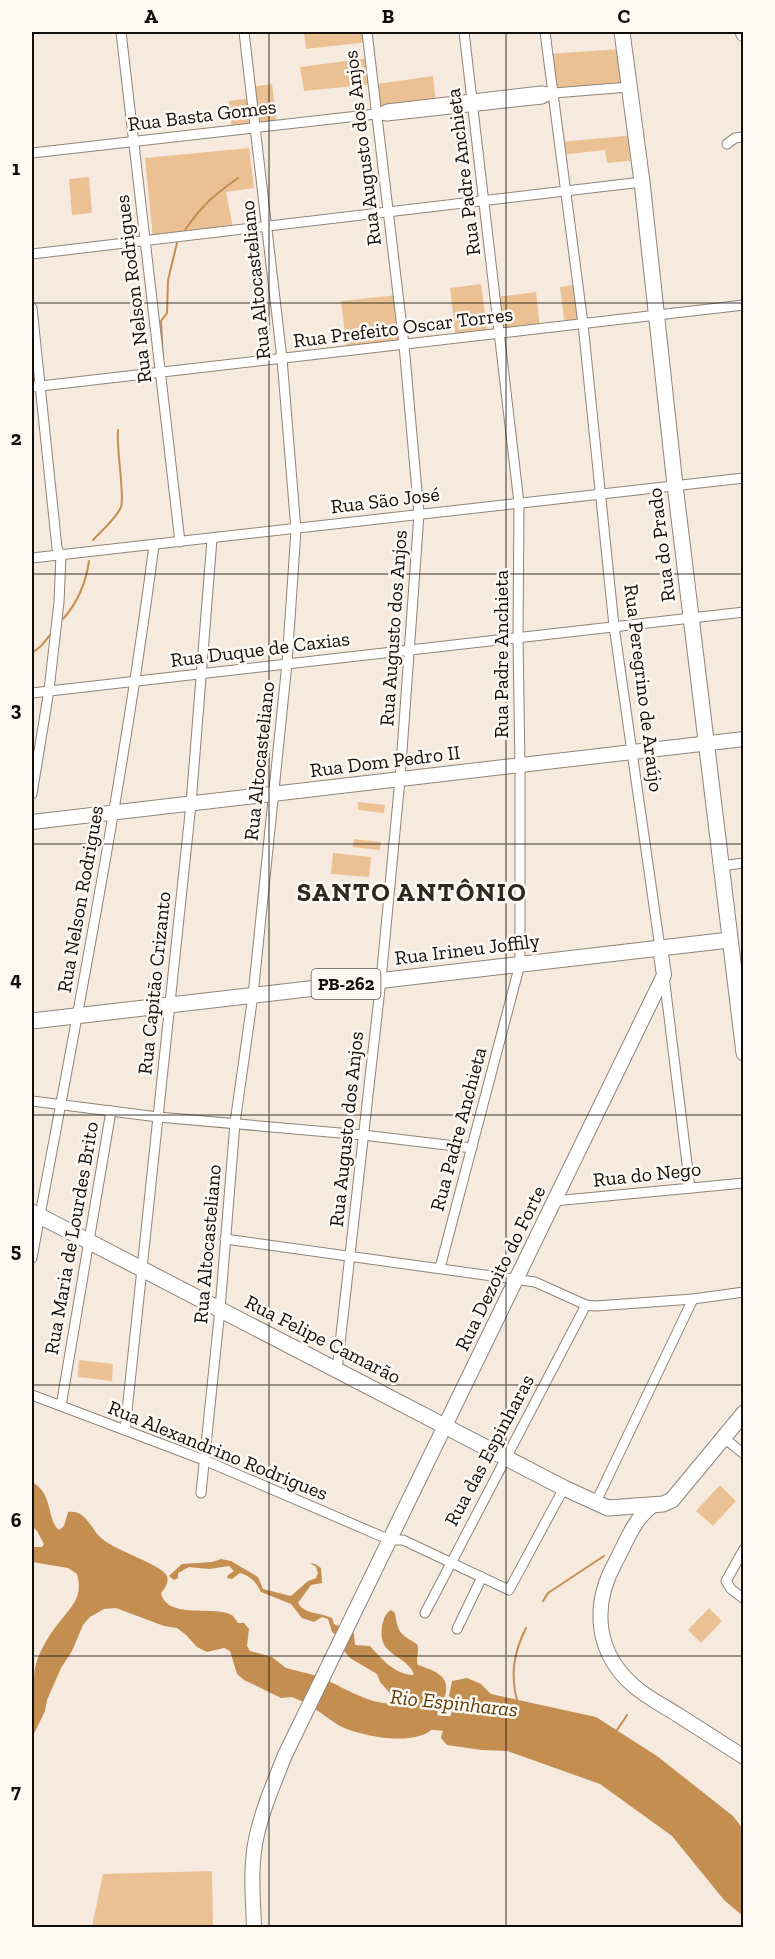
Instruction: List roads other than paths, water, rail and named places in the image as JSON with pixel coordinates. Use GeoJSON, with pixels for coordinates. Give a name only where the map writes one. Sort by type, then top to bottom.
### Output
{"type":"FeatureCollection","features":[{"type":"Feature","properties":{"kind":"main road","name":"Rua do Prado"},"geometry":{"type":"LineString","coordinates":[[622,32],[642,182],[729,940],[741,1008],[744,1053]]}},
{"type":"Feature","properties":{"kind":"main road","name":"Rua Dom Pedro II"},"geometry":{"type":"LineString","coordinates":[[32,822],[744,740]]}},
{"type":"Feature","properties":{"kind":"main road","name":"Rua Irineu Joffily"},"geometry":{"type":"LineString","coordinates":[[32,1021],[729,940]]}},
{"type":"Feature","properties":{"kind":"main road","name":"Rua Peregrino de Araújo"},"geometry":{"type":"LineString","coordinates":[[660,948],[664,975]]}},
{"type":"Feature","properties":{"kind":"main road","name":"Rua Dezoito do Forte"},"geometry":{"type":"LineString","coordinates":[[254,1928],[255,1841],[262,1813],[285,1755],[664,975]]}},
{"type":"Feature","properties":{"kind":"main road","name":"Rua Felipe Camarão"},"geometry":{"type":"LineString","coordinates":[[35,1214],[595,1504],[627,1512],[672,1500],[724,1438]]}},
{"type":"Feature","properties":{"kind":"main road"},"geometry":{"type":"LineString","coordinates":[[724,1438],[744,1413]]}},
{"type":"Feature","properties":{"kind":"main road"},"geometry":{"type":"LineString","coordinates":[[627,1512],[626,1518],[630,1533]]}},
{"type":"Feature","properties":{"kind":"main road"},"geometry":{"type":"LineString","coordinates":[[627,1512],[630,1533],[605,1585],[601,1603],[600,1623],[604,1645],[612,1661],[637,1689],[744,1757]]}},
{"type":"Feature","properties":{"kind":"street","name":"Rua Nelson Rodrigues"},"geometry":{"type":"LineString","coordinates":[[121,32],[180,542]]}},
{"type":"Feature","properties":{"kind":"street","name":"Rua Altocasteliano"},"geometry":{"type":"LineString","coordinates":[[201,1493],[220,1309],[235,1123],[253,995],[287,663],[296,530],[282,359],[244,32]]}},
{"type":"Feature","properties":{"kind":"street","name":"Rua Augusto dos Anjos"},"geometry":{"type":"LineString","coordinates":[[337,1370],[381,980],[400,779],[419,514],[404,345],[367,32]]}},
{"type":"Feature","properties":{"kind":"street","name":"Rua Padre Anchieta"},"geometry":{"type":"LineString","coordinates":[[440,1268],[520,964],[519,503],[464,32]]}},
{"type":"Feature","properties":{"kind":"street","name":"Rua Peregrino de Araújo"},"geometry":{"type":"LineString","coordinates":[[545,32],[583,324],[614,626],[660,948]]}},
{"type":"Feature","properties":{"kind":"street","name":"Rua Basta Gomes"},"geometry":{"type":"LineString","coordinates":[[32,153],[376,114],[387,116],[473,103],[543,99],[554,93],[629,87]]}},
{"type":"Feature","properties":{"kind":"street"},"geometry":{"type":"LineString","coordinates":[[727,144],[735,138],[744,136]]}},
{"type":"Feature","properties":{"kind":"street"},"geometry":{"type":"LineString","coordinates":[[32,254],[642,182]]}},
{"type":"Feature","properties":{"kind":"street","name":"Rua Prefeito Oscar Torres"},"geometry":{"type":"LineString","coordinates":[[36,386],[744,305]]}},
{"type":"Feature","properties":{"kind":"street"},"geometry":{"type":"LineString","coordinates":[[32,308],[36,386],[57,548],[61,555],[59,602],[49,690],[32,794]]}},
{"type":"Feature","properties":{"kind":"street","name":"Rua São José"},"geometry":{"type":"LineString","coordinates":[[32,558],[296,530],[602,492],[744,478]]}},
{"type":"Feature","properties":{"kind":"street","name":"Rua Capitão Crizanto"},"geometry":{"type":"LineString","coordinates":[[125,1430],[191,804],[212,539]]}},
{"type":"Feature","properties":{"kind":"street","name":"Rua Nelson Rodrigues"},"geometry":{"type":"LineString","coordinates":[[32,1258],[35,1214],[60,1104],[114,813],[136,681],[154,545]]}},
{"type":"Feature","properties":{"kind":"street","name":"Rua Duque de Caxias"},"geometry":{"type":"LineString","coordinates":[[32,693],[744,612]]}},
{"type":"Feature","properties":{"kind":"street"},"geometry":{"type":"LineString","coordinates":[[720,866],[744,863]]}},
{"type":"Feature","properties":{"kind":"street","name":"Rua Peregrino de Araújo"},"geometry":{"type":"LineString","coordinates":[[664,975],[690,1188]]}},
{"type":"Feature","properties":{"kind":"street"},"geometry":{"type":"LineString","coordinates":[[32,1101],[158,1117],[363,1135],[472,1148]]}},
{"type":"Feature","properties":{"kind":"street","name":"Rua Maria de Lourdes Brito"},"geometry":{"type":"LineString","coordinates":[[61,1406],[111,1111]]}},
{"type":"Feature","properties":{"kind":"street","name":"Rua do Nego"},"geometry":{"type":"LineString","coordinates":[[554,1202],[744,1183]]}},
{"type":"Feature","properties":{"kind":"street"},"geometry":{"type":"LineString","coordinates":[[225,1239],[440,1268],[544,1285],[586,1305],[602,1307],[744,1292]]}},
{"type":"Feature","properties":{"kind":"street"},"geometry":{"type":"LineString","coordinates":[[595,1504],[693,1299]]}},
{"type":"Feature","properties":{"kind":"street","name":"Rua das Espinharas"},"geometry":{"type":"LineString","coordinates":[[425,1613],[586,1305]]}},
{"type":"Feature","properties":{"kind":"street","name":"Rua Alexandrino Rodrigues"},"geometry":{"type":"LineString","coordinates":[[32,1395],[204,1460],[390,1540],[403,1540],[509,1590],[564,1488]]}},
{"type":"Feature","properties":{"kind":"street"},"geometry":{"type":"LineString","coordinates":[[724,1438],[744,1454]]}},
{"type":"Feature","properties":{"kind":"street"},"geometry":{"type":"LineString","coordinates":[[744,1549],[728,1576],[727,1584],[744,1599]]}},
{"type":"Feature","properties":{"kind":"street"},"geometry":{"type":"LineString","coordinates":[[457,1629],[482,1577]]}},
{"type":"Feature","properties":{"kind":"water"},"geometry":{"type":"Polygon","coordinates":[[[32,1482],[44,1493],[52,1520],[59,1530],[64,1526],[68,1512],[78,1513],[106,1542],[163,1571],[167,1576],[167,1581],[161,1593],[165,1601],[172,1606],[232,1615],[238,1623],[244,1623],[249,1629],[247,1646],[250,1651],[272,1657],[286,1668],[322,1677],[310,1705],[292,1697],[281,1698],[244,1680],[237,1674],[230,1651],[224,1648],[207,1652],[197,1647],[177,1628],[164,1626],[116,1608],[104,1609],[90,1617],[83,1625],[72,1651],[61,1668],[32,1738],[32,1691],[36,1664],[50,1635],[76,1599],[79,1582],[77,1574],[68,1568],[32,1562],[32,1547],[42,1547],[44,1544],[32,1526],[32,1482]]]}},
{"type":"Feature","properties":{"kind":"water"},"geometry":{"type":"Polygon","coordinates":[[[221,1559],[231,1561],[258,1577],[263,1589],[291,1596],[308,1581],[316,1578],[318,1573],[316,1567],[310,1563],[315,1564],[321,1568],[322,1583],[311,1585],[298,1603],[305,1610],[332,1618],[334,1624],[346,1629],[336,1635],[332,1632],[328,1619],[322,1617],[314,1622],[302,1618],[291,1604],[261,1592],[253,1580],[244,1574],[240,1573],[232,1579],[227,1578],[234,1571],[229,1566],[209,1569],[189,1567],[178,1573],[178,1578],[174,1580],[169,1576],[182,1564],[212,1562],[221,1559]]]}},
{"type":"Feature","properties":{"kind":"water"},"geometry":{"type":"Polygon","coordinates":[[[391,1610],[395,1613],[401,1632],[417,1644],[418,1665],[436,1672],[446,1685],[444,1699],[439,1707],[434,1727],[413,1738],[386,1738],[359,1733],[338,1725],[315,1709],[329,1681],[372,1701],[398,1702],[380,1682],[377,1674],[350,1658],[343,1650],[352,1630],[355,1645],[370,1646],[394,1668],[405,1674],[414,1674],[410,1667],[384,1644],[382,1626],[385,1616],[391,1610]]]}},
{"type":"Feature","properties":{"kind":"water"},"geometry":{"type":"Polygon","coordinates":[[[467,1678],[481,1684],[491,1694],[596,1717],[657,1756],[733,1816],[743,1829],[743,1916],[724,1900],[672,1836],[600,1784],[507,1751],[447,1745],[441,1738],[453,1706],[449,1696],[452,1681],[467,1678]]]}},
{"type":"Feature","properties":{"kind":"waterway"},"geometry":{"type":"LineString","coordinates":[[185,230],[209,201],[238,178]]}},
{"type":"Feature","properties":{"kind":"waterway"},"geometry":{"type":"LineString","coordinates":[[163,360],[161,321],[167,313],[168,280],[177,243]]}},
{"type":"Feature","properties":{"kind":"waterway"},"geometry":{"type":"LineString","coordinates":[[93,540],[121,507],[118,430]]}},
{"type":"Feature","properties":{"kind":"waterway"},"geometry":{"type":"LineString","coordinates":[[63,619],[80,592],[89,561]]}},
{"type":"Feature","properties":{"kind":"waterway"},"geometry":{"type":"LineString","coordinates":[[32,653],[51,634]]}},
{"type":"Feature","properties":{"kind":"waterway"},"geometry":{"type":"LineString","coordinates":[[543,1601],[548,1593],[604,1556]]}},
{"type":"Feature","properties":{"kind":"waterway"},"geometry":{"type":"LineString","coordinates":[[517,1700],[514,1663],[526,1628]]}},
{"type":"Feature","properties":{"kind":"waterway"},"geometry":{"type":"LineString","coordinates":[[617,1730],[627,1715]]}},
{"type":"Feature","properties":{"kind":"waterway","name":"Rio Espinharas"},"geometry":{"type":"LineString","coordinates":[[415,1721],[466,1725]]}},
{"type":"Feature","properties":{"kind":"district","name":"SANTO ANTÔNIO"},"geometry":{"type":"Point","coordinates":[412,892]}}]}
